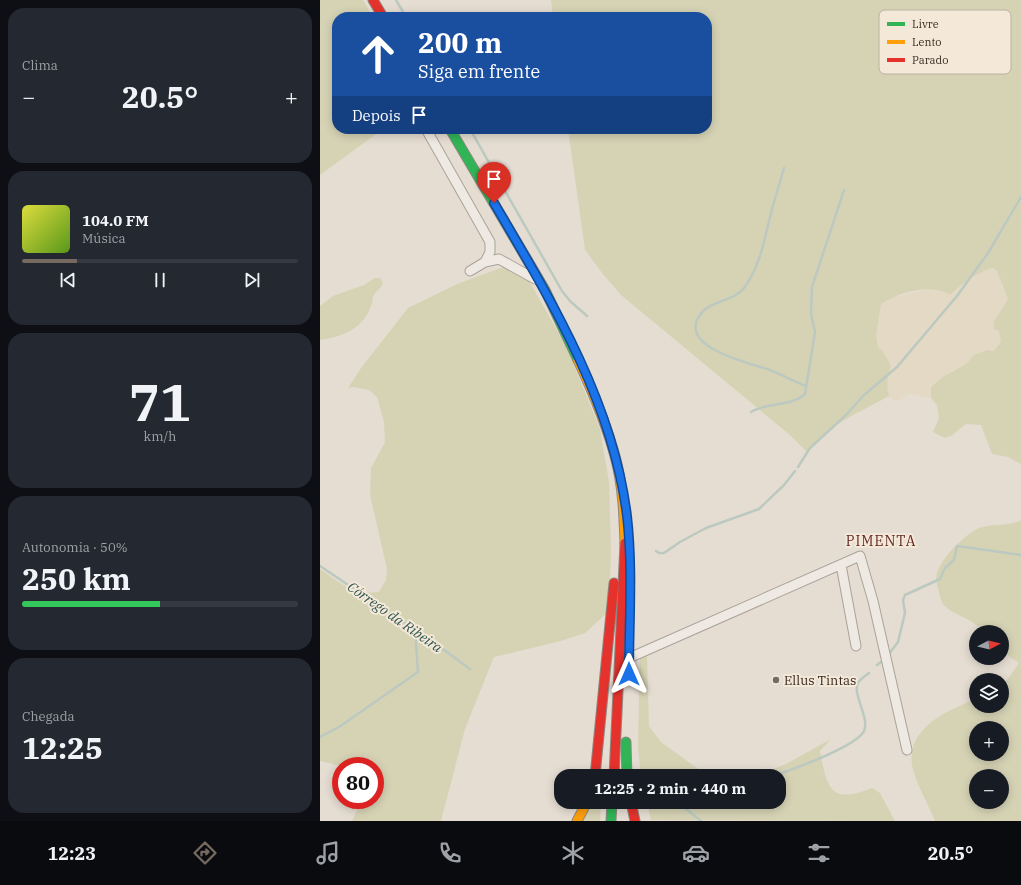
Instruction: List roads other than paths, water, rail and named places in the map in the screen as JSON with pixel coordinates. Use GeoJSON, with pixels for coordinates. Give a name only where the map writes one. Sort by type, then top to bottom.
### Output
{"type":"FeatureCollection","features":[{"type":"Feature","properties":{"kind":"highway"},"geometry":{"type":"LineString","coordinates":[[373,0],[380,12]]}},
{"type":"Feature","properties":{"kind":"highway"},"geometry":{"type":"LineString","coordinates":[[453,134],[540,282],[584,370],[602,413],[621,483],[626,514],[629,546],[629,662]]}},
{"type":"Feature","properties":{"kind":"highway"},"geometry":{"type":"LineString","coordinates":[[606,769],[618,578],[618,517],[612,447]]}},
{"type":"Feature","properties":{"kind":"highway"},"geometry":{"type":"LineString","coordinates":[[614,769],[626,555],[621,483]]}},
{"type":"Feature","properties":{"kind":"highway"},"geometry":{"type":"LineString","coordinates":[[595,769],[600,705],[614,580],[618,517]]}},
{"type":"Feature","properties":{"kind":"highway"},"geometry":{"type":"LineString","coordinates":[[627,730],[627,769]]}},
{"type":"Feature","properties":{"kind":"highway"},"geometry":{"type":"LineString","coordinates":[[577,821],[583,809]]}},
{"type":"Feature","properties":{"kind":"highway"},"geometry":{"type":"LineString","coordinates":[[604,821],[605,809]]}},
{"type":"Feature","properties":{"kind":"highway"},"geometry":{"type":"LineString","coordinates":[[611,821],[612,809]]}},
{"type":"Feature","properties":{"kind":"highway"},"geometry":{"type":"LineString","coordinates":[[632,809],[635,821]]}},
{"type":"Feature","properties":{"kind":"street"},"geometry":{"type":"LineString","coordinates":[[429,134],[490,242],[490,252],[485,262]]}},
{"type":"Feature","properties":{"kind":"street"},"geometry":{"type":"LineString","coordinates":[[470,271],[485,262],[498,259],[540,282]]}},
{"type":"Feature","properties":{"kind":"street"},"geometry":{"type":"LineString","coordinates":[[629,662],[860,556],[873,601],[907,750]]}},
{"type":"Feature","properties":{"kind":"street"},"geometry":{"type":"LineString","coordinates":[[841,565],[856,646]]}},
{"type":"Feature","properties":{"kind":"waterway"},"geometry":{"type":"LineString","coordinates":[[396,0],[403,12]]}},
{"type":"Feature","properties":{"kind":"waterway"},"geometry":{"type":"LineString","coordinates":[[473,134],[562,291],[570,301],[587,316]]}},
{"type":"Feature","properties":{"kind":"waterway"},"geometry":{"type":"LineString","coordinates":[[784,168],[762,250],[750,279],[739,293],[704,310],[700,315],[696,326],[698,336],[706,345],[718,352],[772,371],[806,386]]}},
{"type":"Feature","properties":{"kind":"waterway"},"geometry":{"type":"LineString","coordinates":[[751,412],[764,407],[793,401],[805,394],[815,332],[811,314],[812,287],[844,190]]}},
{"type":"Feature","properties":{"kind":"waterway"},"geometry":{"type":"LineString","coordinates":[[798,467],[810,448],[846,415],[863,396],[897,367],[957,296],[988,253],[1021,197]]}},
{"type":"Feature","properties":{"kind":"waterway"},"geometry":{"type":"LineString","coordinates":[[656,551],[659,553],[664,553],[680,542],[706,528],[759,509],[784,485],[795,471]]}},
{"type":"Feature","properties":{"kind":"waterway"},"geometry":{"type":"LineString","coordinates":[[889,654],[898,642],[905,613],[903,600],[905,595],[940,579],[945,568],[954,560],[957,546],[1021,555]]}},
{"type":"Feature","properties":{"kind":"waterway","name":"Córrego da Ribeira"},"geometry":{"type":"LineString","coordinates":[[320,566],[470,669]]}},
{"type":"Feature","properties":{"kind":"waterway"},"geometry":{"type":"LineString","coordinates":[[320,737],[339,727],[418,672],[415,630]]}},
{"type":"Feature","properties":{"kind":"waterway"},"geometry":{"type":"LineString","coordinates":[[877,665],[881,662]]}},
{"type":"Feature","properties":{"kind":"waterway"},"geometry":{"type":"LineString","coordinates":[[786,771],[823,757],[849,744],[859,737],[864,731],[865,720],[857,693],[857,688],[860,680],[869,673]]}},
{"type":"Feature","properties":{"kind":"waterway","name":"Córrego da Ribeira"},"geometry":{"type":"LineString","coordinates":[[686,809],[701,821]]}},
{"type":"Feature","properties":{"kind":"place","name":"Ellus Tintas"},"geometry":{"type":"Point","coordinates":[776,680]}},
{"type":"Feature","properties":{"kind":"district","name":"PIMENTA"},"geometry":{"type":"Point","coordinates":[881,541]}}]}
